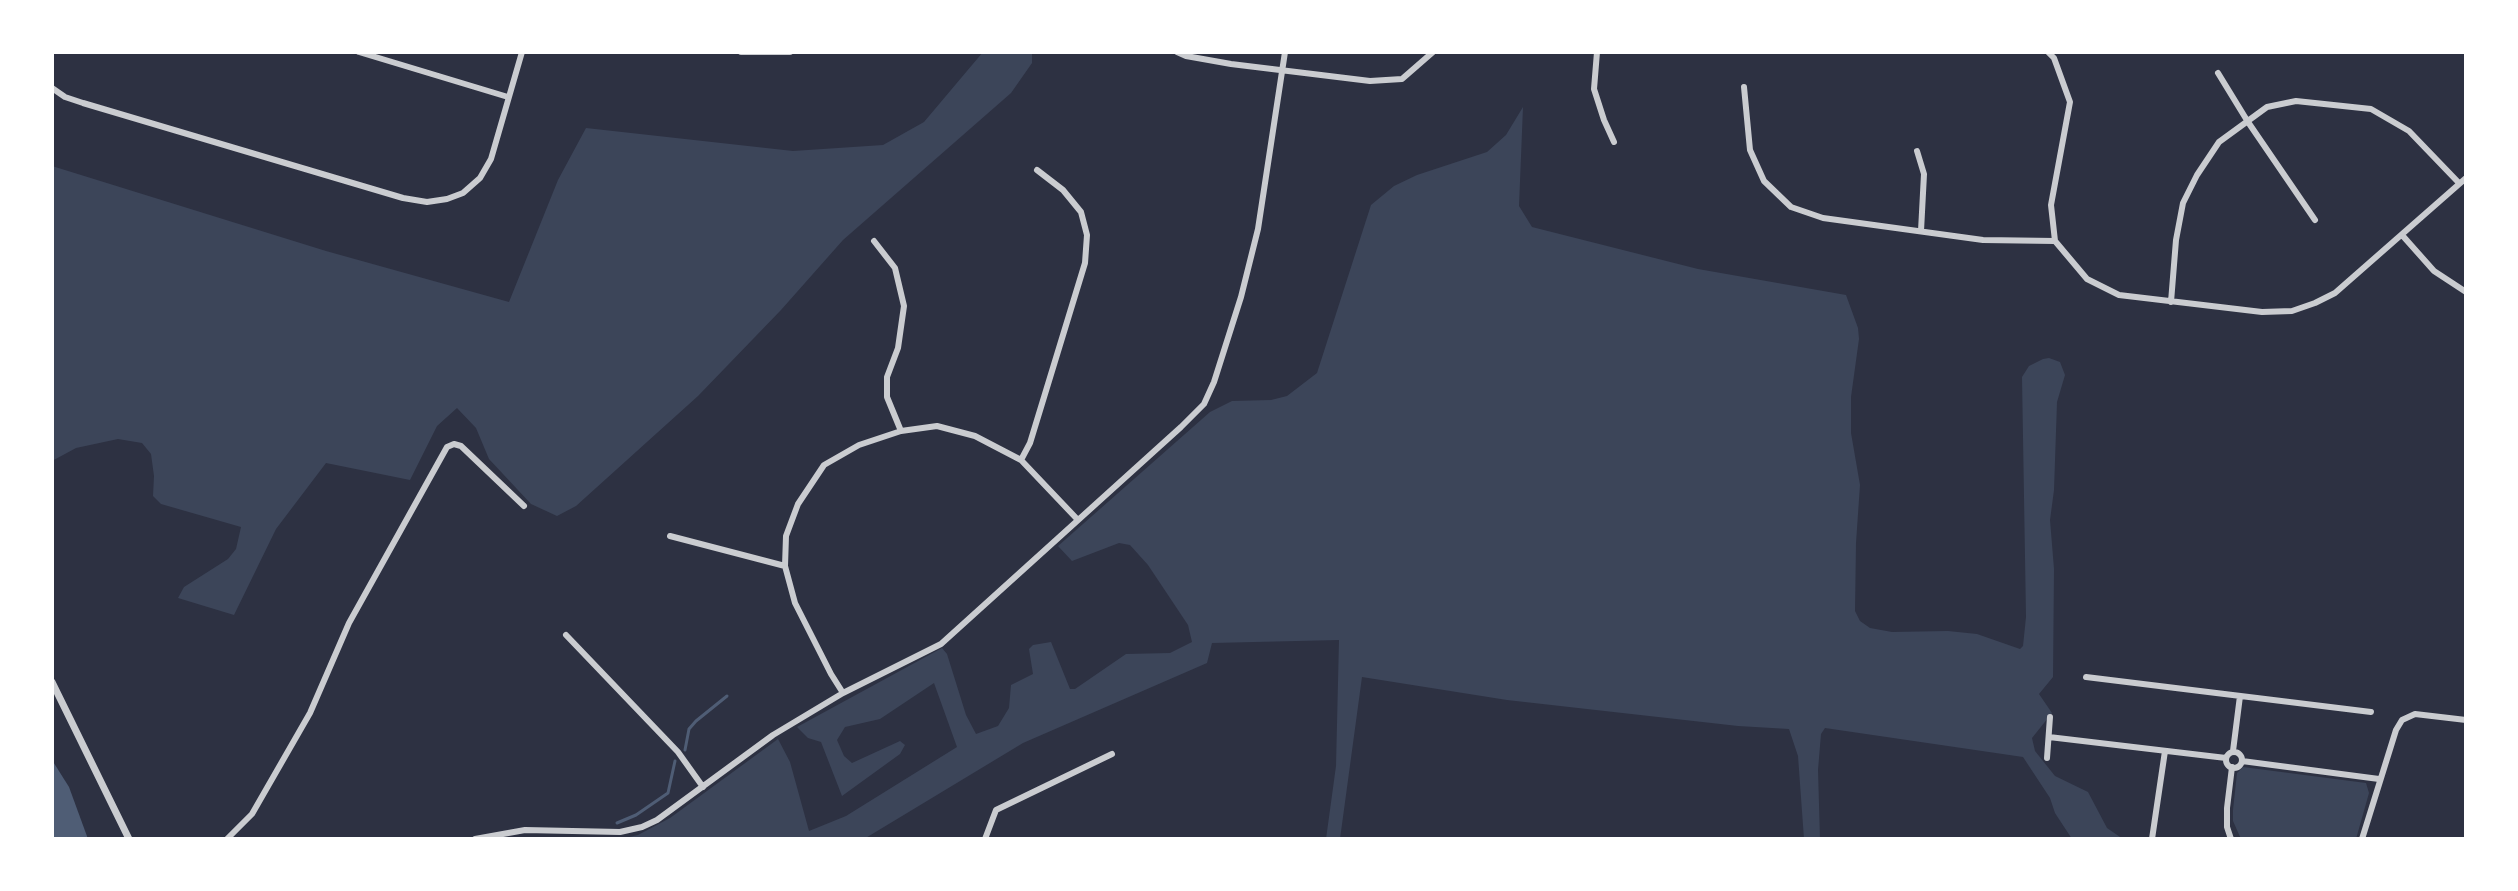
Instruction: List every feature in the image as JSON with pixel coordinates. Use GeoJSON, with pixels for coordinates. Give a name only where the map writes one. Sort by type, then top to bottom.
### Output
{"type":"FeatureCollection","features":[{"type":"Feature","properties":{"kind":"street"},"geometry":{"type":"LineString","coordinates":[[359,52],[374,54],[508,97]]}},
{"type":"Feature","properties":{"kind":"street"},"geometry":{"type":"LineString","coordinates":[[52,88],[65,97],[83,103],[403,198],[427,202],[463,193],[480,178],[491,159],[522,52]]}},
{"type":"Feature","properties":{"kind":"street"},"geometry":{"type":"LineString","coordinates":[[741,52],[790,52]]}},
{"type":"Feature","properties":{"kind":"street"},"geometry":{"type":"LineString","coordinates":[[1177,52],[1231,64],[1370,81],[1402,79],[1433,52]]}},
{"type":"Feature","properties":{"kind":"street"},"geometry":{"type":"LineString","coordinates":[[475,839],[525,830],[620,832],[657,820],[773,735],[843,693],[941,644],[1204,404],[1241,297],[1258,229],[1285,52]]}},
{"type":"Feature","properties":{"kind":"street"},"geometry":{"type":"LineString","coordinates":[[1597,52],[1594,89],[1614,142]]}},
{"type":"Feature","properties":{"kind":"street"},"geometry":{"type":"LineString","coordinates":[[2048,52],[2054,58],[2070,102],[2051,205],[2055,241],[2087,279],[2119,295],[2262,312],[2292,311],[2335,293],[2466,178]]}},
{"type":"Feature","properties":{"kind":"street"},"geometry":{"type":"LineString","coordinates":[[2218,73],[2315,220]]}},
{"type":"Feature","properties":{"kind":"street"},"geometry":{"type":"LineString","coordinates":[[1744,87],[1750,150],[1764,181],[1791,207],[1823,218],[1983,240],[2055,241]]}},
{"type":"Feature","properties":{"kind":"street"},"geometry":{"type":"LineString","coordinates":[[2171,302],[2176,240],[2183,203],[2219,142],[2267,107],[2296,101],[2371,109],[2409,131],[2459,183]]}},
{"type":"Feature","properties":{"kind":"street"},"geometry":{"type":"LineString","coordinates":[[1917,151],[1924,174],[1921,231]]}},
{"type":"Feature","properties":{"kind":"street"},"geometry":{"type":"LineString","coordinates":[[1021,460],[1030,443],[1085,263],[1087,235],[1081,212],[1063,190],[1037,170]]}},
{"type":"Feature","properties":{"kind":"street"},"geometry":{"type":"LineString","coordinates":[[2402,235],[2434,271],[2466,292]]}},
{"type":"Feature","properties":{"kind":"street"},"geometry":{"type":"LineString","coordinates":[[874,241],[895,268],[904,306],[898,348],[887,377],[887,397],[901,431]]}},
{"type":"Feature","properties":{"kind":"street"},"geometry":{"type":"LineString","coordinates":[[843,693],[795,603],[785,566],[786,536],[798,504],[824,465],[859,445],[901,431],[937,426],[975,436],[1021,460],[1078,520]]}},
{"type":"Feature","properties":{"kind":"street"},"geometry":{"type":"LineString","coordinates":[[227,839],[252,814],[310,713],[349,623],[447,447],[454,444],[461,446],[524,506]]}},
{"type":"Feature","properties":{"kind":"street"},"geometry":{"type":"LineString","coordinates":[[670,536],[785,566]]}},
{"type":"Feature","properties":{"kind":"street"},"geometry":{"type":"LineString","coordinates":[[566,635],[678,752],[703,787]]}},
{"type":"Feature","properties":{"kind":"street"},"geometry":{"type":"LineString","coordinates":[[2086,677],[2371,712]]}},
{"type":"Feature","properties":{"kind":"street"},"geometry":{"type":"LineString","coordinates":[[52,682],[129,839]]}},
{"type":"Feature","properties":{"kind":"street"},"geometry":{"type":"LineString","coordinates":[[2233,751],[2240,696]]}},
{"type":"Feature","properties":{"kind":"street"},"geometry":{"type":"LineString","coordinates":[[2362,839],[2396,730],[2404,718],[2419,714],[2466,720]]}},
{"type":"Feature","properties":{"kind":"street"},"geometry":{"type":"LineString","coordinates":[[2047,758],[2050,717]]}},
{"type":"Feature","properties":{"kind":"street"},"geometry":{"type":"LineString","coordinates":[[2049,737],[2226,758]]}},
{"type":"Feature","properties":{"kind":"street"},"geometry":{"type":"LineString","coordinates":[[2152,839],[2165,751]]}},
{"type":"Feature","properties":{"kind":"street"},"geometry":{"type":"LineString","coordinates":[[2233,751],[2228,753],[2226,763],[2238,767],[2242,761]]}},
{"type":"Feature","properties":{"kind":"street"},"geometry":{"type":"LineString","coordinates":[[2233,751],[2240,755],[2242,761]]}},
{"type":"Feature","properties":{"kind":"street"},"geometry":{"type":"LineString","coordinates":[[985,839],[996,810],[1112,754]]}},
{"type":"Feature","properties":{"kind":"street"},"geometry":{"type":"LineString","coordinates":[[2242,761],[2379,779]]}},
{"type":"Feature","properties":{"kind":"street"},"geometry":{"type":"LineString","coordinates":[[2231,839],[2227,827],[2227,808],[2232,767]]}},
{"type":"Feature","properties":{"kind":"shaded area"},"geometry":{"type":"Polygon","coordinates":[[[983,52],[1032,52],[1032,63],[1011,93],[843,240],[698,396],[576,506],[557,516],[531,504],[489,459],[476,428],[457,408],[437,426],[410,480],[326,463],[276,529],[234,615],[178,598],[184,587],[228,559],[236,549],[241,527],[161,504],[153,496],[151,454],[142,443],[118,439],[76,448],[52,461],[52,166],[326,251],[509,302],[558,180],[586,128],[793,151],[883,145],[924,122],[983,52]]]}},
{"type":"Feature","properties":{"kind":"shaded area"},"geometry":{"type":"Polygon","coordinates":[[[1523,107],[1519,206],[1532,227],[1698,269],[1846,295],[1859,339],[1851,397],[1851,433],[1860,485],[1855,611],[1860,621],[1870,628],[1892,632],[1977,634],[2020,649],[2023,646],[2026,617],[2022,377],[2029,366],[2043,359],[2060,362],[2065,375],[2057,402],[2050,520],[2054,569],[2053,677],[2039,694],[2052,713],[2032,738],[2035,751],[2055,776],[2088,792],[2107,828],[2123,839],[2072,839],[2023,757],[1825,728],[1821,734],[1818,770],[1820,839],[1804,839],[1798,756],[1789,729],[1507,700],[1362,677],[1340,839],[1326,839],[1336,766],[1339,640],[1212,643],[1207,663],[1023,743],[864,839],[620,839],[638,835],[670,818],[778,739],[790,762],[809,831],[846,816],[957,747],[934,683],[880,719],[845,727],[837,740],[844,756],[852,763],[900,741],[905,745],[900,754],[842,796],[821,742],[808,738],[797,727],[942,648],[947,654],[966,715],[976,734],[998,726],[1009,708],[1011,685],[1033,674],[1029,649],[1033,645],[1051,642],[1070,689],[1075,689],[1126,654],[1170,653],[1192,642],[1188,625],[1148,565],[1130,545],[1119,543],[1072,561],[1058,546],[1210,412],[1232,401],[1271,400],[1287,396],[1317,373],[1371,205],[1394,186],[1417,175],[1487,152],[1506,135],[1523,107]]]}},
{"type":"Feature","properties":{"kind":"shaded area"},"geometry":{"type":"Polygon","coordinates":[[[52,760],[69,787],[88,839],[52,839],[52,760]]]}},
{"type":"Feature","properties":{"kind":"shaded area"},"geometry":{"type":"Polygon","coordinates":[[[2243,767],[2366,783],[2369,793],[2356,839],[2241,839],[2233,821],[2233,810],[2237,773],[2243,767]]]}},
{"type":"Feature","properties":{"kind":"waterway"},"geometry":{"type":"LineString","coordinates":[[685,750],[689,729],[727,696]]}},
{"type":"Feature","properties":{"kind":"waterway"},"geometry":{"type":"LineString","coordinates":[[617,823],[636,815],[668,793],[675,761]]}}]}
